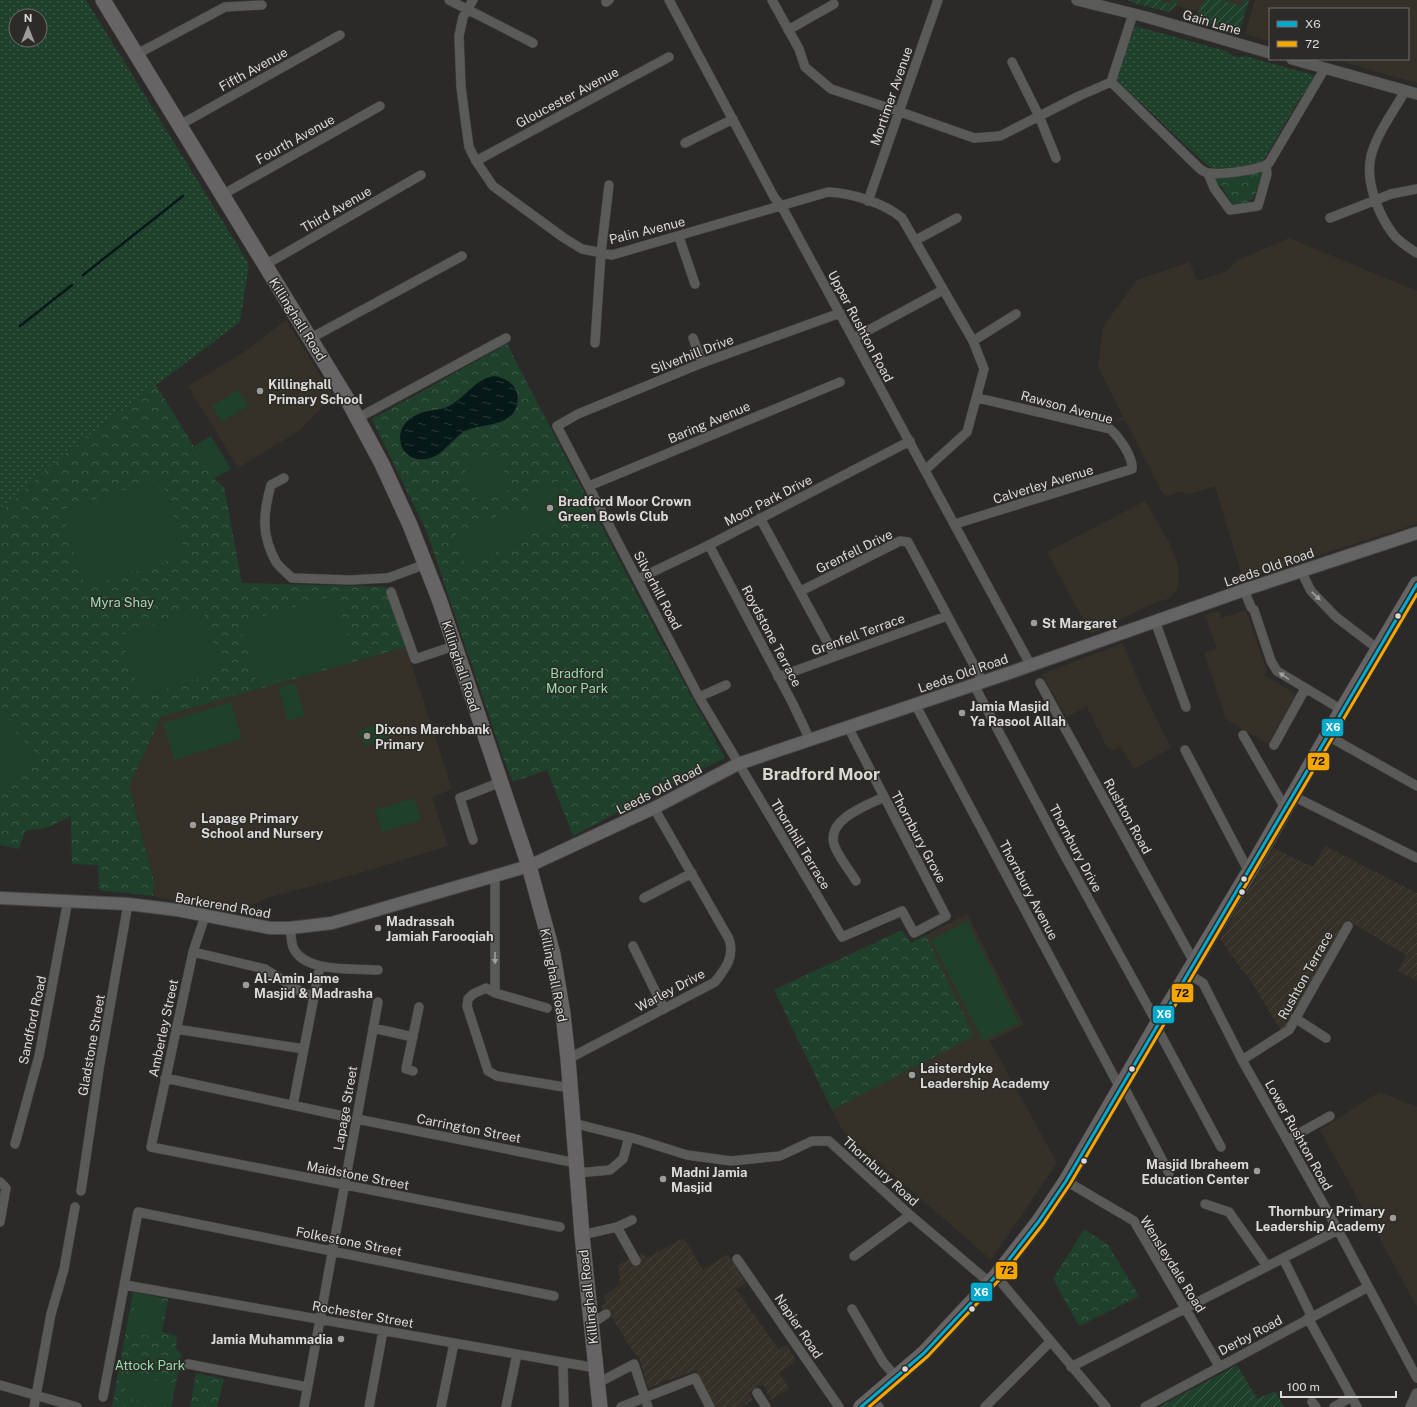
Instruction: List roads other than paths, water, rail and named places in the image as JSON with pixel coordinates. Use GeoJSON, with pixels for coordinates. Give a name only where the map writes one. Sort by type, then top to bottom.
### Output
{"type":"FeatureCollection","features":[{"type":"Feature","properties":{"kind":"highway","name":"Killinghall Road"},"geometry":{"type":"LineString","coordinates":[[103,0],[137,54],[178,126],[222,195],[358,418],[385,471],[426,564],[529,866],[553,954],[563,1014],[568,1059],[576,1168],[581,1201],[582,1235],[600,1407]]}},
{"type":"Feature","properties":{"kind":"highway"},"geometry":{"type":"LineString","coordinates":[[871,1404],[896,1377],[924,1353],[993,1280],[1039,1221],[1066,1181],[1417,584]]}},
{"type":"Feature","properties":{"kind":"main road","name":"Leeds Old Road"},"geometry":{"type":"LineString","coordinates":[[529,866],[654,808],[738,764],[978,683],[1244,590],[1417,533]]}},
{"type":"Feature","properties":{"kind":"main road","name":"Barkerend Road"},"geometry":{"type":"LineString","coordinates":[[0,899],[68,900],[128,904],[177,910],[243,924],[290,928],[332,923],[529,866]]}},
{"type":"Feature","properties":{"kind":"street"},"geometry":{"type":"LineString","coordinates":[[449,0],[468,8],[533,43]]}},
{"type":"Feature","properties":{"kind":"street","name":"Palin Avenue"},"geometry":{"type":"LineString","coordinates":[[473,0],[463,18],[459,36],[461,87],[469,148],[493,186],[564,238],[582,249],[612,255],[782,207],[828,192],[838,193],[868,201],[895,212],[902,218],[973,341],[984,369],[978,398],[967,432],[925,470]]}},
{"type":"Feature","properties":{"kind":"street","name":"Upper Rushton Road"},"geometry":{"type":"LineString","coordinates":[[669,0],[774,197],[782,207],[854,338],[1030,664]]}},
{"type":"Feature","properties":{"kind":"street"},"geometry":{"type":"LineString","coordinates":[[772,0],[798,49],[805,67],[831,90],[974,138],[1000,136],[1079,96],[1111,82],[1133,14]]}},
{"type":"Feature","properties":{"kind":"street","name":"Mortimer Avenue"},"geometry":{"type":"LineString","coordinates":[[868,201],[938,0]]}},
{"type":"Feature","properties":{"kind":"street","name":"Gain Lane"},"geometry":{"type":"LineString","coordinates":[[1076,0],[1133,14],[1269,53]]}},
{"type":"Feature","properties":{"kind":"street"},"geometry":{"type":"LineString","coordinates":[[788,30],[834,4]]}},
{"type":"Feature","properties":{"kind":"street"},"geometry":{"type":"LineString","coordinates":[[137,54],[225,7],[262,5]]}},
{"type":"Feature","properties":{"kind":"street","name":"Fifth Avenue"},"geometry":{"type":"LineString","coordinates":[[178,126],[340,35]]}},
{"type":"Feature","properties":{"kind":"street","name":"Gloucester Avenue"},"geometry":{"type":"LineString","coordinates":[[476,161],[669,57]]}},
{"type":"Feature","properties":{"kind":"street"},"geometry":{"type":"LineString","coordinates":[[1296,60],[1417,94]]}},
{"type":"Feature","properties":{"kind":"street"},"geometry":{"type":"LineString","coordinates":[[1012,62],[1039,116],[1056,158]]}},
{"type":"Feature","properties":{"kind":"street"},"geometry":{"type":"LineString","coordinates":[[1208,173],[1214,188],[1230,210],[1258,206],[1267,174],[1266,166],[1302,110],[1325,68]]}},
{"type":"Feature","properties":{"kind":"street"},"geometry":{"type":"LineString","coordinates":[[1111,82],[1200,169],[1208,173],[1266,166]]}},
{"type":"Feature","properties":{"kind":"street"},"geometry":{"type":"LineString","coordinates":[[1405,91],[1374,146],[1370,172],[1375,200],[1394,235],[1417,253]]}},
{"type":"Feature","properties":{"kind":"street","name":"Fourth Avenue"},"geometry":{"type":"LineString","coordinates":[[222,195],[380,106]]}},
{"type":"Feature","properties":{"kind":"street"},"geometry":{"type":"LineString","coordinates":[[685,143],[733,120]]}},
{"type":"Feature","properties":{"kind":"street","name":"Third Avenue"},"geometry":{"type":"LineString","coordinates":[[265,265],[421,175]]}},
{"type":"Feature","properties":{"kind":"street"},"geometry":{"type":"LineString","coordinates":[[594,343],[601,253],[610,185]]}},
{"type":"Feature","properties":{"kind":"street"},"geometry":{"type":"LineString","coordinates":[[1330,218],[1375,200],[1406,190],[1417,189]]}},
{"type":"Feature","properties":{"kind":"street"},"geometry":{"type":"LineString","coordinates":[[916,240],[957,218]]}},
{"type":"Feature","properties":{"kind":"street"},"geometry":{"type":"LineString","coordinates":[[679,236],[695,284]]}},
{"type":"Feature","properties":{"kind":"street"},"geometry":{"type":"LineString","coordinates":[[310,338],[462,256]]}},
{"type":"Feature","properties":{"kind":"street"},"geometry":{"type":"LineString","coordinates":[[854,338],[943,290]]}},
{"type":"Feature","properties":{"kind":"street","name":"Silverhill Drive"},"geometry":{"type":"LineString","coordinates":[[556,426],[578,414],[702,363],[840,313]]}},
{"type":"Feature","properties":{"kind":"street"},"geometry":{"type":"LineString","coordinates":[[973,341],[1016,314]]}},
{"type":"Feature","properties":{"kind":"street"},"geometry":{"type":"LineString","coordinates":[[358,418],[506,338]]}},
{"type":"Feature","properties":{"kind":"street"},"geometry":{"type":"LineString","coordinates":[[693,338],[702,363]]}},
{"type":"Feature","properties":{"kind":"street","name":"Baring Avenue"},"geometry":{"type":"LineString","coordinates":[[588,486],[840,382]]}},
{"type":"Feature","properties":{"kind":"street","name":"Rawson Avenue"},"geometry":{"type":"LineString","coordinates":[[978,398],[1110,430],[1118,436],[1132,463]]}},
{"type":"Feature","properties":{"kind":"street","name":"Silverhill Road"},"geometry":{"type":"LineString","coordinates":[[556,426],[699,697],[738,764]]}},
{"type":"Feature","properties":{"kind":"street","name":"Moor Park Drive"},"geometry":{"type":"LineString","coordinates":[[638,579],[709,545],[910,441]]}},
{"type":"Feature","properties":{"kind":"street","name":"Calverley Avenue"},"geometry":{"type":"LineString","coordinates":[[954,524],[1132,470],[1132,463]]}},
{"type":"Feature","properties":{"kind":"street"},"geometry":{"type":"LineString","coordinates":[[284,478],[271,485],[264,512],[265,532],[277,563],[292,578],[350,580],[388,578],[426,564]]}},
{"type":"Feature","properties":{"kind":"street"},"geometry":{"type":"LineString","coordinates":[[760,518],[835,656]]}},
{"type":"Feature","properties":{"kind":"street","name":"Grenfell Drive"},"geometry":{"type":"LineString","coordinates":[[801,591],[900,541],[908,542],[947,616]]}},
{"type":"Feature","properties":{"kind":"street","name":"Roydstone Terrace"},"geometry":{"type":"LineString","coordinates":[[709,545],[810,740]]}},
{"type":"Feature","properties":{"kind":"street"},"geometry":{"type":"LineString","coordinates":[[1301,571],[1311,591],[1336,617],[1378,649]]}},
{"type":"Feature","properties":{"kind":"street"},"geometry":{"type":"LineString","coordinates":[[1244,590],[1251,607],[1254,610],[1273,666],[1282,676],[1342,710]]}},
{"type":"Feature","properties":{"kind":"street"},"geometry":{"type":"LineString","coordinates":[[391,592],[415,660],[454,646]]}},
{"type":"Feature","properties":{"kind":"street","name":"Grenfell Terrace"},"geometry":{"type":"LineString","coordinates":[[778,677],[947,616]]}},
{"type":"Feature","properties":{"kind":"street","name":"Thornbury Drive"},"geometry":{"type":"LineString","coordinates":[[947,616],[978,683],[1060,847],[1222,1146]]}},
{"type":"Feature","properties":{"kind":"street"},"geometry":{"type":"LineString","coordinates":[[1155,621],[1186,707]]}},
{"type":"Feature","properties":{"kind":"street","name":"Rushton Road"},"geometry":{"type":"LineString","coordinates":[[1040,683],[1191,968]]}},
{"type":"Feature","properties":{"kind":"street"},"geometry":{"type":"LineString","coordinates":[[699,697],[726,685]]}},
{"type":"Feature","properties":{"kind":"street"},"geometry":{"type":"LineString","coordinates":[[1274,745],[1305,689]]}},
{"type":"Feature","properties":{"kind":"street","name":"Thornbury Avenue"},"geometry":{"type":"LineString","coordinates":[[915,704],[1169,1173]]}},
{"type":"Feature","properties":{"kind":"street","name":"Thornbury Grove"},"geometry":{"type":"LineString","coordinates":[[848,727],[946,916]]}},
{"type":"Feature","properties":{"kind":"street"},"geometry":{"type":"LineString","coordinates":[[1243,735],[1289,802],[1417,858]]}},
{"type":"Feature","properties":{"kind":"street"},"geometry":{"type":"LineString","coordinates":[[1328,736],[1417,786]]}},
{"type":"Feature","properties":{"kind":"street"},"geometry":{"type":"LineString","coordinates":[[1185,750],[1249,872]]}},
{"type":"Feature","properties":{"kind":"street","name":"Thornhill Terrace"},"geometry":{"type":"LineString","coordinates":[[738,764],[842,937],[902,911],[914,933],[946,916]]}},
{"type":"Feature","properties":{"kind":"street"},"geometry":{"type":"LineString","coordinates":[[473,840],[460,798],[501,782]]}},
{"type":"Feature","properties":{"kind":"street"},"geometry":{"type":"LineString","coordinates":[[856,882],[834,844],[836,827],[841,820],[884,797]]}},
{"type":"Feature","properties":{"kind":"street","name":"Warley Drive"},"geometry":{"type":"LineString","coordinates":[[568,1059],[715,982],[727,968],[732,947],[729,939],[654,808]]}},
{"type":"Feature","properties":{"kind":"street"},"geometry":{"type":"LineString","coordinates":[[644,898],[692,873]]}},
{"type":"Feature","properties":{"kind":"street"},"geometry":{"type":"LineString","coordinates":[[495,877],[495,993]]}},
{"type":"Feature","properties":{"kind":"street","name":"Sandford Road"},"geometry":{"type":"LineString","coordinates":[[15,1144],[39,1056],[68,900]]}},
{"type":"Feature","properties":{"kind":"street","name":"Gladstone Street"},"geometry":{"type":"LineString","coordinates":[[81,1190],[99,1068],[128,904]]}},
{"type":"Feature","properties":{"kind":"street","name":"Amberley Street"},"geometry":{"type":"LineString","coordinates":[[151,1146],[193,952],[205,916]]}},
{"type":"Feature","properties":{"kind":"street","name":"Rushton Terrace"},"geometry":{"type":"LineString","coordinates":[[1242,1060],[1289,1030],[1348,926]]}},
{"type":"Feature","properties":{"kind":"street"},"geometry":{"type":"LineString","coordinates":[[290,928],[292,946],[296,953],[320,966],[346,970],[378,970]]}},
{"type":"Feature","properties":{"kind":"street"},"geometry":{"type":"LineString","coordinates":[[633,946],[664,1009]]}},
{"type":"Feature","properties":{"kind":"street"},"geometry":{"type":"LineString","coordinates":[[193,952],[265,969],[303,993],[314,997]]}},
{"type":"Feature","properties":{"kind":"street"},"geometry":{"type":"LineString","coordinates":[[293,1105],[320,966]]}},
{"type":"Feature","properties":{"kind":"street","name":"Lower Rushton Road"},"geometry":{"type":"LineString","coordinates":[[1191,968],[1203,983],[1242,1060],[1338,1230],[1417,1378]]}},
{"type":"Feature","properties":{"kind":"street"},"geometry":{"type":"LineString","coordinates":[[547,1008],[495,993],[486,988],[473,994],[468,999],[467,1006],[488,1072],[496,1076],[570,1088]]}},
{"type":"Feature","properties":{"kind":"street","name":"Lapage Street"},"geometry":{"type":"LineString","coordinates":[[304,1407],[378,1002]]}},
{"type":"Feature","properties":{"kind":"street"},"geometry":{"type":"LineString","coordinates":[[413,1071],[406,1069],[419,1007]]}},
{"type":"Feature","properties":{"kind":"street"},"geometry":{"type":"LineString","coordinates":[[1295,1018],[1326,1038]]}},
{"type":"Feature","properties":{"kind":"street"},"geometry":{"type":"LineString","coordinates":[[373,1028],[413,1037]]}},
{"type":"Feature","properties":{"kind":"street"},"geometry":{"type":"LineString","coordinates":[[176,1029],[304,1049]]}},
{"type":"Feature","properties":{"kind":"street"},"geometry":{"type":"LineString","coordinates":[[166,1078],[343,1116]]}},
{"type":"Feature","properties":{"kind":"street"},"geometry":{"type":"LineString","coordinates":[[1287,1140],[1330,1116]]}},
{"type":"Feature","properties":{"kind":"street","name":"Carrington Street"},"geometry":{"type":"LineString","coordinates":[[357,1119],[576,1168],[610,1170],[623,1160],[629,1137]]}},
{"type":"Feature","properties":{"kind":"street","name":"Thornbury Road"},"geometry":{"type":"LineString","coordinates":[[573,1123],[629,1137],[687,1155],[731,1161],[780,1156],[812,1141],[829,1141],[910,1215],[993,1280],[1050,1342],[1106,1407]]}},
{"type":"Feature","properties":{"kind":"street","name":"Maidstone Street"},"geometry":{"type":"LineString","coordinates":[[151,1146],[344,1186],[560,1227]]}},
{"type":"Feature","properties":{"kind":"street","name":"Wensleydale Road"},"geometry":{"type":"LineString","coordinates":[[1066,1181],[1134,1221],[1219,1366]]}},
{"type":"Feature","properties":{"kind":"street"},"geometry":{"type":"LineString","coordinates":[[0,1222],[6,1188],[1,1182]]}},
{"type":"Feature","properties":{"kind":"street"},"geometry":{"type":"LineString","coordinates":[[1204,1204],[1229,1212],[1266,1266]]}},
{"type":"Feature","properties":{"kind":"street"},"geometry":{"type":"LineString","coordinates":[[34,1407],[51,1314],[64,1269],[75,1207]]}},
{"type":"Feature","properties":{"kind":"street","name":"Folkestone Street"},"geometry":{"type":"LineString","coordinates":[[125,1285],[138,1212],[554,1296]]}},
{"type":"Feature","properties":{"kind":"street"},"geometry":{"type":"LineString","coordinates":[[854,1256],[910,1215]]}},
{"type":"Feature","properties":{"kind":"street"},"geometry":{"type":"LineString","coordinates":[[582,1235],[617,1227],[632,1220]]}},
{"type":"Feature","properties":{"kind":"street"},"geometry":{"type":"LineString","coordinates":[[617,1227],[636,1261]]}},
{"type":"Feature","properties":{"kind":"street"},"geometry":{"type":"LineString","coordinates":[[1071,1366],[1338,1230]]}},
{"type":"Feature","properties":{"kind":"street"},"geometry":{"type":"LineString","coordinates":[[1283,1258],[1310,1317],[1357,1407]]}},
{"type":"Feature","properties":{"kind":"street","name":"Napier Road"},"geometry":{"type":"LineString","coordinates":[[737,1259],[839,1407]]}},
{"type":"Feature","properties":{"kind":"street"},"geometry":{"type":"LineString","coordinates":[[103,1397],[125,1285]]}},
{"type":"Feature","properties":{"kind":"street","name":"Rochester Street"},"geometry":{"type":"LineString","coordinates":[[125,1285],[517,1354],[563,1363],[597,1376]]}},
{"type":"Feature","properties":{"kind":"street","name":"Derby Road"},"geometry":{"type":"LineString","coordinates":[[1144,1407],[1368,1287]]}},
{"type":"Feature","properties":{"kind":"street"},"geometry":{"type":"LineString","coordinates":[[852,1309],[883,1362],[896,1377]]}},
{"type":"Feature","properties":{"kind":"street"},"geometry":{"type":"LineString","coordinates":[[591,1324],[606,1314]]}},
{"type":"Feature","properties":{"kind":"street"},"geometry":{"type":"LineString","coordinates":[[369,1407],[383,1331]]}},
{"type":"Feature","properties":{"kind":"street"},"geometry":{"type":"LineString","coordinates":[[985,1407],[1050,1342]]}},
{"type":"Feature","properties":{"kind":"street"},"geometry":{"type":"LineString","coordinates":[[441,1407],[454,1343]]}},
{"type":"Feature","properties":{"kind":"street"},"geometry":{"type":"LineString","coordinates":[[506,1407],[517,1354]]}},
{"type":"Feature","properties":{"kind":"street"},"geometry":{"type":"LineString","coordinates":[[563,1363],[564,1407]]}},
{"type":"Feature","properties":{"kind":"street"},"geometry":{"type":"LineString","coordinates":[[188,1364],[307,1387]]}},
{"type":"Feature","properties":{"kind":"street"},"geometry":{"type":"LineString","coordinates":[[597,1376],[634,1364],[648,1407]]}},
{"type":"Feature","properties":{"kind":"street"},"geometry":{"type":"LineString","coordinates":[[621,1407],[695,1378],[710,1407]]}},
{"type":"Feature","properties":{"kind":"street"},"geometry":{"type":"LineString","coordinates":[[0,1386],[77,1407]]}},
{"type":"Feature","properties":{"kind":"street"},"geometry":{"type":"LineString","coordinates":[[757,1393],[763,1406]]}},
{"type":"Feature","properties":{"kind":"street"},"geometry":{"type":"LineString","coordinates":[[1411,1407],[1417,1394]]}},
{"type":"Feature","properties":{"kind":"street"},"geometry":{"type":"LineString","coordinates":[[1334,1407],[1351,1397]]}},
{"type":"Feature","properties":{"kind":"water"},"geometry":{"type":"Polygon","coordinates":[[[494,376],[509,382],[517,392],[517,405],[509,418],[495,424],[465,431],[432,458],[415,459],[407,454],[402,447],[400,438],[402,429],[408,420],[419,414],[444,408],[452,404],[478,383],[494,376]]]}},
{"type":"Feature","properties":{"kind":"waterway"},"geometry":{"type":"LineString","coordinates":[[83,275],[183,196]]}},
{"type":"Feature","properties":{"kind":"waterway"},"geometry":{"type":"LineString","coordinates":[[20,326],[72,285]]}},
{"type":"Feature","properties":{"kind":"place","name":"Killinghall Primary School"},"geometry":{"type":"Point","coordinates":[260,391]}},
{"type":"Feature","properties":{"kind":"place","name":"Bradford Moor Crown Green Bowls Club"},"geometry":{"type":"Point","coordinates":[550,508]}},
{"type":"Feature","properties":{"kind":"place","name":"St Margaret"},"geometry":{"type":"Point","coordinates":[1034,623]}},
{"type":"Feature","properties":{"kind":"place","name":"Jamia Masjid Ya Rasool Allah"},"geometry":{"type":"Point","coordinates":[962,713]}},
{"type":"Feature","properties":{"kind":"place","name":"Dixons Marchbank Primary"},"geometry":{"type":"Point","coordinates":[367,736]}},
{"type":"Feature","properties":{"kind":"place","name":"Lapage Primary School and Nursery"},"geometry":{"type":"Point","coordinates":[193,825]}},
{"type":"Feature","properties":{"kind":"place","name":"Madrassah Jamiah Farooqiah"},"geometry":{"type":"Point","coordinates":[378,928]}},
{"type":"Feature","properties":{"kind":"place","name":"Al-Amin Jame Masjid & Madrasha"},"geometry":{"type":"Point","coordinates":[246,985]}},
{"type":"Feature","properties":{"kind":"place","name":"Laisterdyke Leadership Academy"},"geometry":{"type":"Point","coordinates":[912,1075]}},
{"type":"Feature","properties":{"kind":"place","name":"Masjid Ibraheem Education Center"},"geometry":{"type":"Point","coordinates":[1257,1171]}},
{"type":"Feature","properties":{"kind":"place","name":"Madni Jamia Masjid"},"geometry":{"type":"Point","coordinates":[663,1179]}},
{"type":"Feature","properties":{"kind":"place","name":"Thornbury Primary Leadership Academy"},"geometry":{"type":"Point","coordinates":[1393,1218]}},
{"type":"Feature","properties":{"kind":"place","name":"Jamia Muhammadia"},"geometry":{"type":"Point","coordinates":[341,1339]}},
{"type":"Feature","properties":{"kind":"district","name":"Bradford Moor"},"geometry":{"type":"Point","coordinates":[821,774]}},
{"type":"Feature","properties":{"kind":"park label","name":"Myra Shay"},"geometry":{"type":"Point","coordinates":[122,602]}},
{"type":"Feature","properties":{"kind":"park label","name":"Bradford Moor Park"},"geometry":{"type":"Point","coordinates":[577,680]}},
{"type":"Feature","properties":{"kind":"park label","name":"Attock Park"},"geometry":{"type":"Point","coordinates":[150,1365]}}]}
